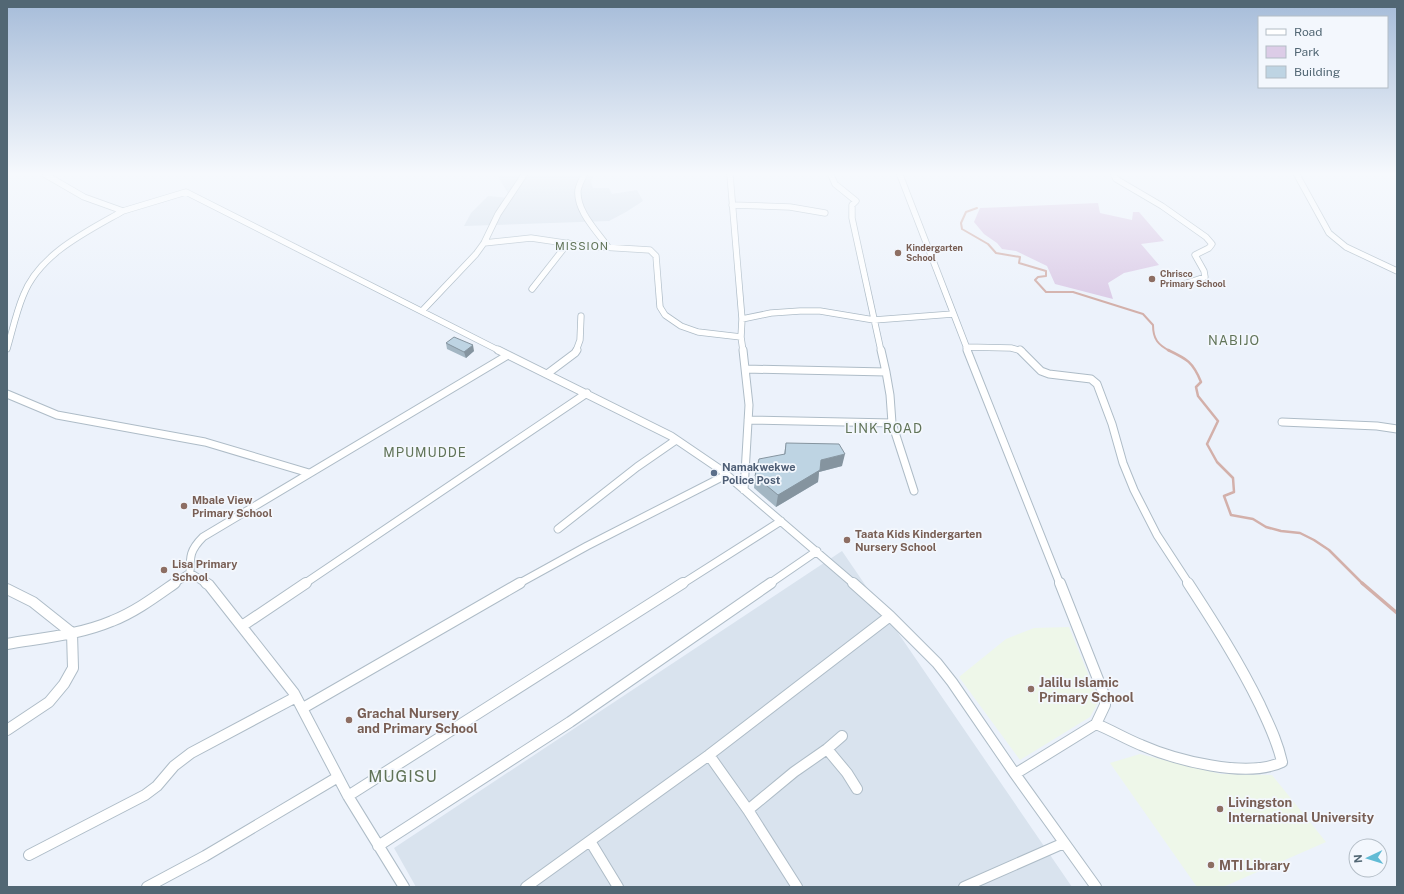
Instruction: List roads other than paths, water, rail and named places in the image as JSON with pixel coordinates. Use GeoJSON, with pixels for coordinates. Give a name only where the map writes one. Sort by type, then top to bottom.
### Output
{"type":"FeatureCollection","features":[{"type":"Feature","properties":{"kind":"street"},"geometry":{"type":"LineString","coordinates":[[7,349],[22,296],[25,289],[39,271],[58,251],[114,217]]}},
{"type":"Feature","properties":{"kind":"street"},"geometry":{"type":"LineString","coordinates":[[235,217],[508,355],[587,393],[676,440],[726,474],[817,551],[890,616],[942,669],[1096,887]]}},
{"type":"Feature","properties":{"kind":"street"},"geometry":{"type":"LineString","coordinates":[[422,311],[476,254],[484,243],[497,217]]}},
{"type":"Feature","properties":{"kind":"street"},"geometry":{"type":"LineString","coordinates":[[586,217],[589,224],[608,246]]}},
{"type":"Feature","properties":{"kind":"street"},"geometry":{"type":"LineString","coordinates":[[733,217],[742,319],[741,337],[746,369],[749,405],[744,490]]}},
{"type":"Feature","properties":{"kind":"street"},"geometry":{"type":"LineString","coordinates":[[852,217],[886,372],[890,395],[892,423],[914,491]]}},
{"type":"Feature","properties":{"kind":"street"},"geometry":{"type":"LineString","coordinates":[[916,217],[966,347],[1106,697],[1105,705],[1096,724],[1015,774]]}},
{"type":"Feature","properties":{"kind":"street"},"geometry":{"type":"LineString","coordinates":[[1177,217],[1206,237],[1212,244],[1209,248],[1195,254],[1195,258],[1205,272],[1205,277],[1181,285]]}},
{"type":"Feature","properties":{"kind":"street"},"geometry":{"type":"LineString","coordinates":[[1320,217],[1329,233],[1346,246],[1397,271]]}},
{"type":"Feature","properties":{"kind":"street"},"geometry":{"type":"LineString","coordinates":[[484,243],[524,238],[585,246],[608,246],[650,250],[654,252],[656,256],[660,307],[662,313],[691,332],[704,335],[741,337]]}},
{"type":"Feature","properties":{"kind":"street"},"geometry":{"type":"LineString","coordinates":[[532,289],[568,243]]}},
{"type":"Feature","properties":{"kind":"street"},"geometry":{"type":"LineString","coordinates":[[742,319],[769,312],[819,311],[858,319],[874,320],[953,314]]}},
{"type":"Feature","properties":{"kind":"street"},"geometry":{"type":"LineString","coordinates":[[548,374],[578,349],[580,344],[581,316]]}},
{"type":"Feature","properties":{"kind":"street"},"geometry":{"type":"LineString","coordinates":[[966,347],[1011,348],[1021,350],[1041,370],[1050,374],[1091,379],[1097,384],[1112,424],[1123,464],[1134,490],[1157,535],[1222,636],[1254,691],[1277,740],[1282,762],[1274,767],[1256,769],[1213,766],[1140,745],[1096,724]]}},
{"type":"Feature","properties":{"kind":"street"},"geometry":{"type":"LineString","coordinates":[[190,573],[190,553],[195,544],[203,537],[508,355]]}},
{"type":"Feature","properties":{"kind":"street"},"geometry":{"type":"LineString","coordinates":[[746,369],[886,372]]}},
{"type":"Feature","properties":{"kind":"street"},"geometry":{"type":"LineString","coordinates":[[242,626],[587,393]]}},
{"type":"Feature","properties":{"kind":"street"},"geometry":{"type":"LineString","coordinates":[[7,394],[57,415],[205,442],[309,473]]}},
{"type":"Feature","properties":{"kind":"street"},"geometry":{"type":"LineString","coordinates":[[748,420],[892,423]]}},
{"type":"Feature","properties":{"kind":"street"},"geometry":{"type":"LineString","coordinates":[[1282,422],[1377,426],[1397,429]]}},
{"type":"Feature","properties":{"kind":"street"},"geometry":{"type":"LineString","coordinates":[[558,529],[637,467],[676,440]]}},
{"type":"Feature","properties":{"kind":"street"},"geometry":{"type":"LineString","coordinates":[[303,708],[587,546],[726,474]]}},
{"type":"Feature","properties":{"kind":"street"},"geometry":{"type":"LineString","coordinates":[[348,796],[432,744],[780,521]]}},
{"type":"Feature","properties":{"kind":"street"},"geometry":{"type":"LineString","coordinates":[[378,846],[570,722],[817,551]]}},
{"type":"Feature","properties":{"kind":"street"},"geometry":{"type":"LineString","coordinates":[[190,573],[209,585],[296,697],[348,796],[404,887]]}},
{"type":"Feature","properties":{"kind":"street"},"geometry":{"type":"LineString","coordinates":[[7,644],[72,633],[111,621],[127,614],[190,573]]}},
{"type":"Feature","properties":{"kind":"street"},"geometry":{"type":"LineString","coordinates":[[7,589],[16,592],[72,633]]}},
{"type":"Feature","properties":{"kind":"street"},"geometry":{"type":"LineString","coordinates":[[526,887],[709,755],[890,616]]}},
{"type":"Feature","properties":{"kind":"street"},"geometry":{"type":"LineString","coordinates":[[7,730],[49,702],[64,684],[73,668],[72,633]]}},
{"type":"Feature","properties":{"kind":"street"},"geometry":{"type":"LineString","coordinates":[[29,855],[145,795],[157,786],[174,766],[191,752],[296,697]]}},
{"type":"Feature","properties":{"kind":"street"},"geometry":{"type":"LineString","coordinates":[[748,810],[794,772],[827,749],[842,736]]}},
{"type":"Feature","properties":{"kind":"street"},"geometry":{"type":"LineString","coordinates":[[827,749],[847,773],[857,789]]}},
{"type":"Feature","properties":{"kind":"street"},"geometry":{"type":"LineString","coordinates":[[709,755],[748,810],[797,887]]}},
{"type":"Feature","properties":{"kind":"street"},"geometry":{"type":"LineString","coordinates":[[147,887],[204,856],[338,777]]}},
{"type":"Feature","properties":{"kind":"street"},"geometry":{"type":"LineString","coordinates":[[590,841],[618,887]]}},
{"type":"Feature","properties":{"kind":"street"},"geometry":{"type":"LineString","coordinates":[[964,887],[1064,843]]}},
{"type":"Feature","properties":{"kind":"waterway"},"geometry":{"type":"LineString","coordinates":[[964,217],[961,223],[962,229],[988,244],[996,253],[1020,257],[1019,263],[1046,271],[1046,276],[1038,277],[1035,280],[1046,292],[1073,292],[1143,314],[1153,325],[1155,338],[1159,344],[1170,351]]}},
{"type":"Feature","properties":{"kind":"waterway"},"geometry":{"type":"LineString","coordinates":[[1170,351],[1185,359],[1192,365],[1201,382],[1196,387],[1198,396],[1218,421],[1207,444],[1217,462],[1233,478],[1234,492],[1224,496],[1231,515],[1253,519],[1266,527],[1281,531],[1300,533],[1314,540],[1329,550],[1362,583]]}},
{"type":"Feature","properties":{"kind":"waterway"},"geometry":{"type":"LineString","coordinates":[[1362,583],[1397,613]]}},
{"type":"Feature","properties":{"kind":"place","name":"Kindergarten School"},"geometry":{"type":"Point","coordinates":[898,253]}},
{"type":"Feature","properties":{"kind":"place","name":"Chrisco Primary School"},"geometry":{"type":"Point","coordinates":[1152,279]}},
{"type":"Feature","properties":{"kind":"place","name":"Namakwekwe Police Post"},"geometry":{"type":"Point","coordinates":[714,473]}},
{"type":"Feature","properties":{"kind":"place","name":"Mbale View Primary School"},"geometry":{"type":"Point","coordinates":[184,506]}},
{"type":"Feature","properties":{"kind":"place","name":"Taata Kids Kindergarten Nursery School"},"geometry":{"type":"Point","coordinates":[847,540]}},
{"type":"Feature","properties":{"kind":"place","name":"Lisa Primary School"},"geometry":{"type":"Point","coordinates":[164,570]}},
{"type":"Feature","properties":{"kind":"place","name":"Jalilu Islamic Primary School"},"geometry":{"type":"Point","coordinates":[1031,689]}},
{"type":"Feature","properties":{"kind":"place","name":"Grachal Nursery and Primary School"},"geometry":{"type":"Point","coordinates":[349,720]}},
{"type":"Feature","properties":{"kind":"place","name":"Livingston International University"},"geometry":{"type":"Point","coordinates":[1220,809]}},
{"type":"Feature","properties":{"kind":"place","name":"MTI Library"},"geometry":{"type":"Point","coordinates":[1211,865]}},
{"type":"Feature","properties":{"kind":"district","name":"MISSION"},"geometry":{"type":"Point","coordinates":[582,246]}},
{"type":"Feature","properties":{"kind":"district","name":"NABIJO"},"geometry":{"type":"Point","coordinates":[1234,340]}},
{"type":"Feature","properties":{"kind":"district","name":"LINK ROAD"},"geometry":{"type":"Point","coordinates":[884,428]}},
{"type":"Feature","properties":{"kind":"district","name":"MPUMUDDE"},"geometry":{"type":"Point","coordinates":[425,452]}},
{"type":"Feature","properties":{"kind":"district","name":"MUGISU"},"geometry":{"type":"Point","coordinates":[403,776]}}]}
